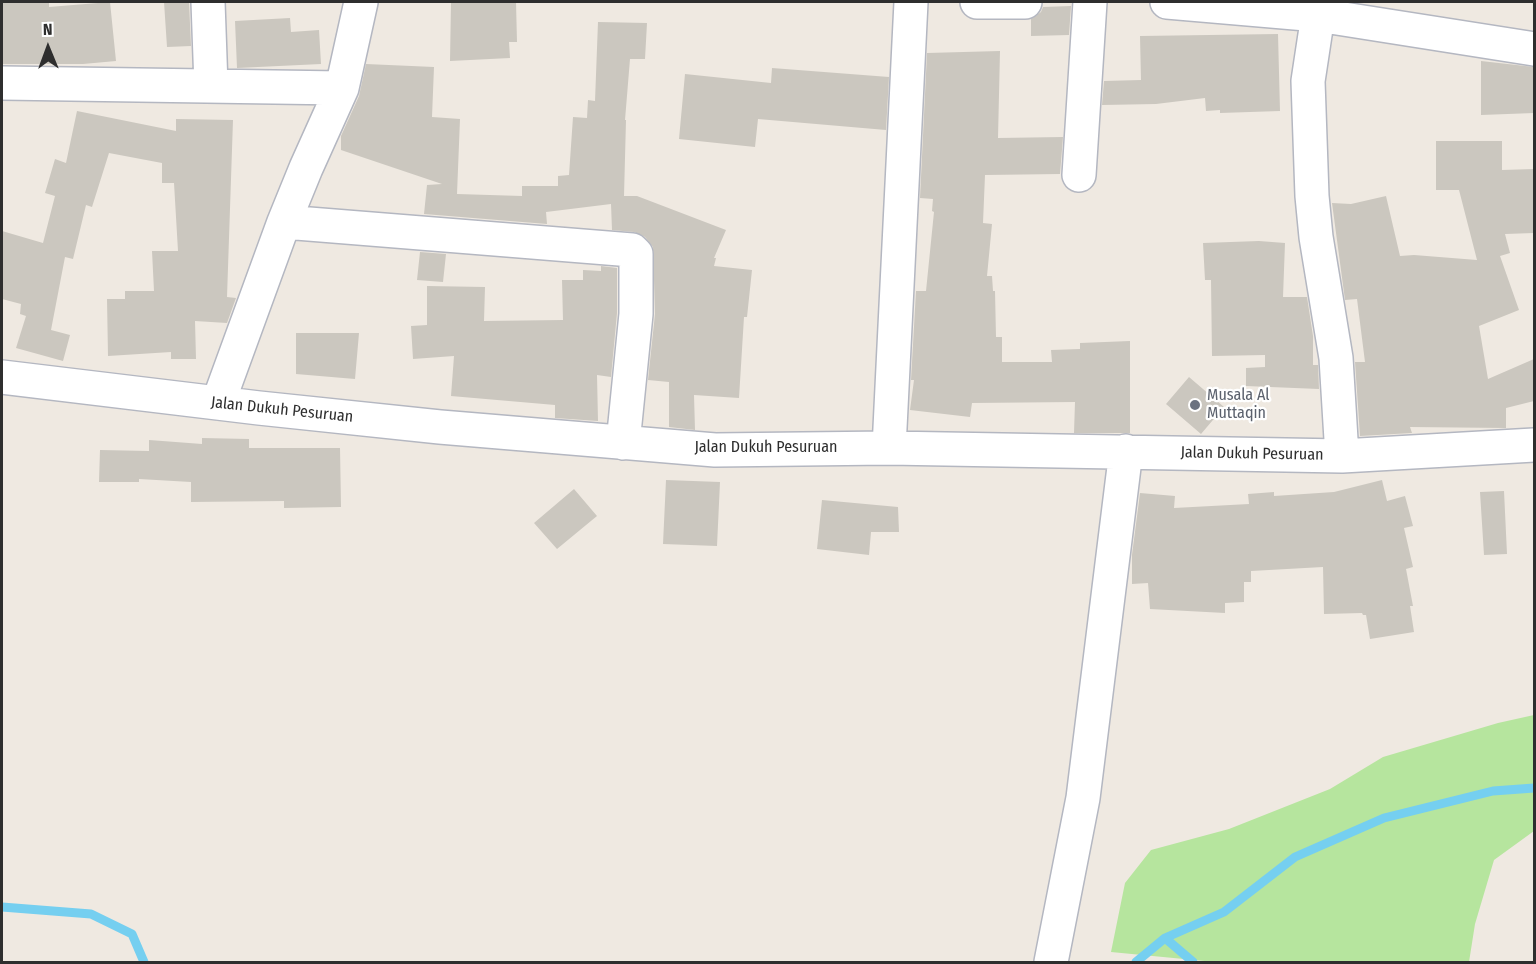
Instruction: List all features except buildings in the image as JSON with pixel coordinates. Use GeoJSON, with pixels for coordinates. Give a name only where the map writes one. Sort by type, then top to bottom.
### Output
{"type":"FeatureCollection","features":[{"type":"Feature","properties":{"kind":"street"},"geometry":{"type":"LineString","coordinates":[[208,2],[211,86]]}},
{"type":"Feature","properties":{"kind":"street"},"geometry":{"type":"LineString","coordinates":[[218,404],[284,222],[342,88],[361,2]]}},
{"type":"Feature","properties":{"kind":"street"},"geometry":{"type":"LineString","coordinates":[[889,448],[911,2]]}},
{"type":"Feature","properties":{"kind":"street"},"geometry":{"type":"LineString","coordinates":[[977,2],[1025,2]]}},
{"type":"Feature","properties":{"kind":"street"},"geometry":{"type":"LineString","coordinates":[[1079,175],[1090,2]]}},
{"type":"Feature","properties":{"kind":"street"},"geometry":{"type":"LineString","coordinates":[[1167,2],[1322,8],[1534,49]]}},
{"type":"Feature","properties":{"kind":"street"},"geometry":{"type":"LineString","coordinates":[[1322,8],[1308,81],[1312,196],[1336,358],[1342,456]]}},
{"type":"Feature","properties":{"kind":"street"},"geometry":{"type":"LineString","coordinates":[[2,83],[342,88]]}},
{"type":"Feature","properties":{"kind":"street"},"geometry":{"type":"LineString","coordinates":[[284,222],[632,250],[636,254],[636,314],[623,443]]}},
{"type":"Feature","properties":{"kind":"street","name":"Jalan Dukuh Pesuruan"},"geometry":{"type":"LineString","coordinates":[[2,377],[218,404],[440,427],[716,450],[889,448],[1342,456],[1534,445]]}},
{"type":"Feature","properties":{"kind":"street"},"geometry":{"type":"LineString","coordinates":[[1051,963],[1083,798],[1126,452]]}},
{"type":"Feature","properties":{"kind":"green space"},"geometry":{"type":"Polygon","coordinates":[[[1534,715],[1534,831],[1494,860],[1475,924],[1469,962],[1215,962],[1111,952],[1125,883],[1151,850],[1229,829],[1330,789],[1383,757],[1498,723],[1534,715]]]}},
{"type":"Feature","properties":{"kind":"waterway"},"geometry":{"type":"LineString","coordinates":[[1136,962],[1165,938],[1224,912],[1295,857],[1384,818],[1493,791],[1534,788]]}},
{"type":"Feature","properties":{"kind":"waterway"},"geometry":{"type":"LineString","coordinates":[[2,907],[91,914],[132,934],[144,962]]}},
{"type":"Feature","properties":{"kind":"waterway"},"geometry":{"type":"LineString","coordinates":[[1165,938],[1193,962]]}},
{"type":"Feature","properties":{"kind":"place","name":"Musala Al Muttaqin"},"geometry":{"type":"Point","coordinates":[1195,405]}}]}
